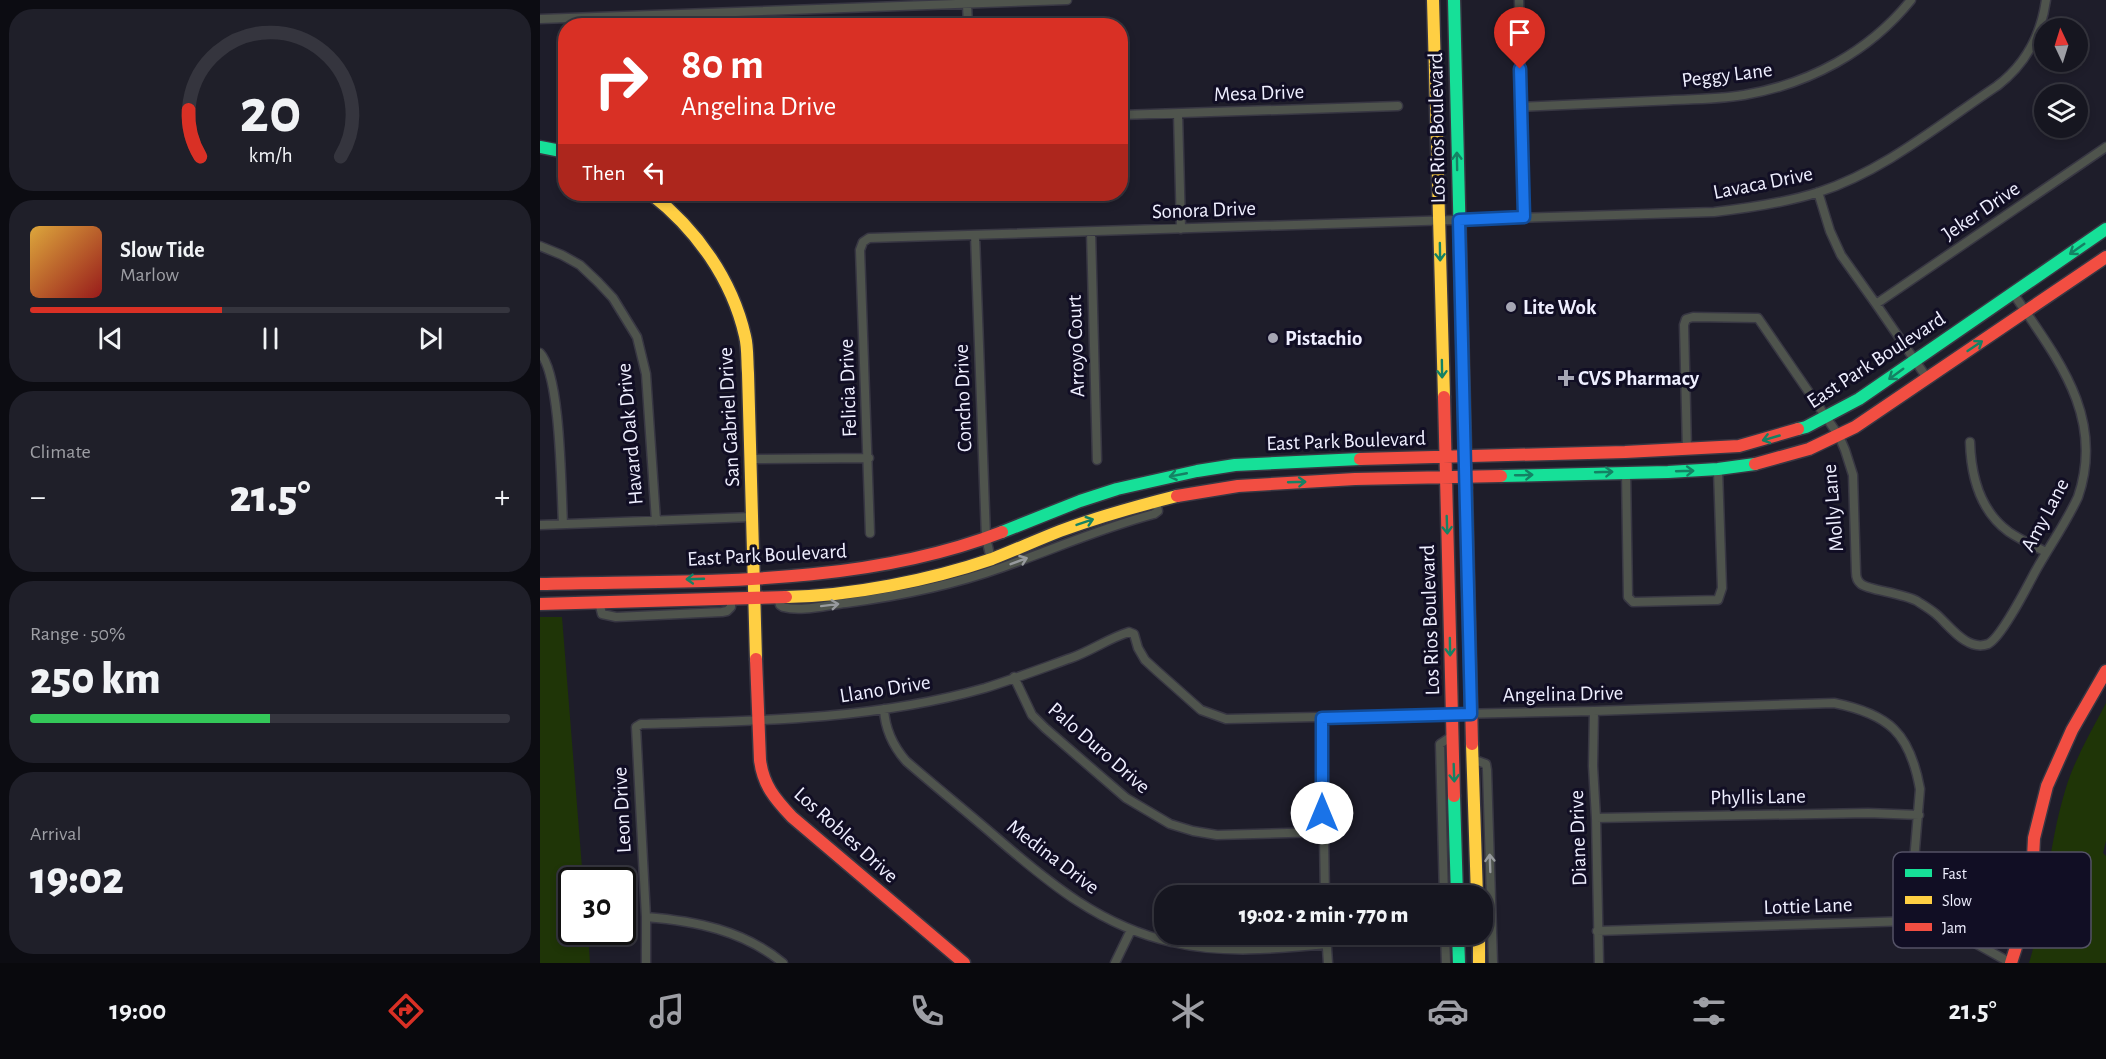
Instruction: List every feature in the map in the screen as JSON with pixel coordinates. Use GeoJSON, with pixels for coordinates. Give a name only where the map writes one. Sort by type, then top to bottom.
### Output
{"type":"FeatureCollection","features":[{"type":"Feature","properties":{"kind":"main road","name":"Los Rios Boulevard"},"geometry":{"type":"LineString","coordinates":[[1433,0],[1457,885]]}},
{"type":"Feature","properties":{"kind":"main road","name":"Los Rios Boulevard"},"geometry":{"type":"LineString","coordinates":[[1454,0],[1477,885]]}},
{"type":"Feature","properties":{"kind":"main road"},"geometry":{"type":"LineString","coordinates":[[540,147],[558,150]]}},
{"type":"Feature","properties":{"kind":"main road","name":"San Gabriel Drive"},"geometry":{"type":"LineString","coordinates":[[660,201],[671,209],[707,252],[724,279],[745,336],[754,597]]}},
{"type":"Feature","properties":{"kind":"main road","name":"East Park Boulevard"},"geometry":{"type":"LineString","coordinates":[[540,584],[799,576],[874,567],[941,552],[986,538],[1117,489],[1235,465],[1321,460],[1687,450],[1750,443],[1806,427],[1859,399],[2106,229]]}},
{"type":"Feature","properties":{"kind":"main road","name":"East Park Boulevard"},"geometry":{"type":"LineString","coordinates":[[540,604],[778,597],[867,590],[991,559],[1092,520],[1156,501],[1238,486],[1355,479],[1718,470],[1752,466],[1786,457],[1839,436],[1874,415],[2106,257]]}},
{"type":"Feature","properties":{"kind":"main road"},"geometry":{"type":"LineString","coordinates":[[1441,319],[1461,318]]}},
{"type":"Feature","properties":{"kind":"main road"},"geometry":{"type":"LineString","coordinates":[[1625,452],[1626,472]]}},
{"type":"Feature","properties":{"kind":"main road"},"geometry":{"type":"LineString","coordinates":[[1235,465],[1238,486]]}},
{"type":"Feature","properties":{"kind":"main road","name":"Los Robles Drive"},"geometry":{"type":"LineString","coordinates":[[754,597],[761,767],[772,795],[792,817],[964,963]]}},
{"type":"Feature","properties":{"kind":"main road"},"geometry":{"type":"LineString","coordinates":[[1449,608],[1469,610]]}},
{"type":"Feature","properties":{"kind":"main road"},"geometry":{"type":"LineString","coordinates":[[2033,852],[2034,838],[2047,786],[2072,730],[2106,671]]}},
{"type":"Feature","properties":{"kind":"main road"},"geometry":{"type":"LineString","coordinates":[[1458,945],[1459,963]]}},
{"type":"Feature","properties":{"kind":"main road"},"geometry":{"type":"LineString","coordinates":[[1479,945],[1479,963]]}},
{"type":"Feature","properties":{"kind":"main road"},"geometry":{"type":"LineString","coordinates":[[2011,963],[2016,948]]}},
{"type":"Feature","properties":{"kind":"street"},"geometry":{"type":"LineString","coordinates":[[722,0],[723,11]]}},
{"type":"Feature","properties":{"kind":"street"},"geometry":{"type":"LineString","coordinates":[[581,18],[1067,0]]}},
{"type":"Feature","properties":{"kind":"street"},"geometry":{"type":"LineString","coordinates":[[1519,0],[1524,217]]}},
{"type":"Feature","properties":{"kind":"street","name":"Peggy Lane"},"geometry":{"type":"LineString","coordinates":[[1520,106],[1705,98],[1742,95],[1773,89],[1833,66],[1882,30],[1911,0]]}},
{"type":"Feature","properties":{"kind":"street","name":"Lavaca Drive"},"geometry":{"type":"LineString","coordinates":[[1440,221],[1714,212],[1751,207],[1818,192],[1889,158],[2009,76],[2022,63],[2033,46],[2046,0]]}},
{"type":"Feature","properties":{"kind":"street"},"geometry":{"type":"LineString","coordinates":[[967,4],[968,18]]}},
{"type":"Feature","properties":{"kind":"street"},"geometry":{"type":"LineString","coordinates":[[540,20],[558,19]]}},
{"type":"Feature","properties":{"kind":"street","name":"Mesa Drive"},"geometry":{"type":"LineString","coordinates":[[1128,115],[1398,106]]}},
{"type":"Feature","properties":{"kind":"street"},"geometry":{"type":"LineString","coordinates":[[1178,114],[1181,229]]}},
{"type":"Feature","properties":{"kind":"street","name":"Jeker Drive"},"geometry":{"type":"LineString","coordinates":[[1876,304],[2106,147]]}},
{"type":"Feature","properties":{"kind":"street"},"geometry":{"type":"LineString","coordinates":[[1818,192],[1830,231],[1841,255],[1927,378]]}},
{"type":"Feature","properties":{"kind":"street","name":"Sonora Drive"},"geometry":{"type":"LineString","coordinates":[[863,242],[869,238],[1440,221]]}},
{"type":"Feature","properties":{"kind":"street","name":"Arroyo Court"},"geometry":{"type":"LineString","coordinates":[[1090,232],[1097,460]]}},
{"type":"Feature","properties":{"kind":"street","name":"Concho Drive"},"geometry":{"type":"LineString","coordinates":[[975,235],[986,538],[991,559]]}},
{"type":"Feature","properties":{"kind":"street","name":"Felicia Drive"},"geometry":{"type":"LineString","coordinates":[[863,242],[860,250],[870,533]]}},
{"type":"Feature","properties":{"kind":"street","name":"Havard Oak Drive"},"geometry":{"type":"LineString","coordinates":[[540,246],[580,266],[598,282],[613,298],[637,337],[646,374],[656,521]]}},
{"type":"Feature","properties":{"kind":"street","name":"Amy Lane"},"geometry":{"type":"LineString","coordinates":[[1980,645],[1992,642],[1998,636],[2081,490],[2087,468],[2089,427],[2083,404],[2075,386],[2013,293]]}},
{"type":"Feature","properties":{"kind":"street","name":"Molly Lane"},"geometry":{"type":"LineString","coordinates":[[1687,450],[1684,325],[1686,319],[1693,317],[1758,318],[1839,436],[1848,458],[1853,475],[1858,581],[1865,586],[1910,597],[1936,615],[1959,636],[1980,645]]}},
{"type":"Feature","properties":{"kind":"street"},"geometry":{"type":"LineString","coordinates":[[540,353],[549,366],[555,390],[563,524]]}},
{"type":"Feature","properties":{"kind":"street"},"geometry":{"type":"LineString","coordinates":[[1970,442],[1973,476],[1987,509],[2010,532],[2046,552]]}},
{"type":"Feature","properties":{"kind":"street"},"geometry":{"type":"LineString","coordinates":[[751,459],[868,458]]}},
{"type":"Feature","properties":{"kind":"street"},"geometry":{"type":"LineString","coordinates":[[1626,472],[1628,597],[1633,602],[1718,600],[1722,588],[1718,470]]}},
{"type":"Feature","properties":{"kind":"street","name":"East Park Boulevard"},"geometry":{"type":"LineString","coordinates":[[778,597],[783,607],[813,607],[901,594],[970,577],[1003,567],[1083,536],[1154,514],[1158,512],[1156,501]]}},
{"type":"Feature","properties":{"kind":"street"},"geometry":{"type":"LineString","coordinates":[[540,525],[752,517]]}},
{"type":"Feature","properties":{"kind":"street","name":"Llano Drive"},"geometry":{"type":"LineString","coordinates":[[636,727],[641,724],[823,717],[935,700],[987,687],[1072,658],[1129,632]]}},
{"type":"Feature","properties":{"kind":"street","name":"Angelina Drive"},"geometry":{"type":"LineString","coordinates":[[1129,632],[1134,634],[1145,660],[1200,710],[1226,719],[1834,703],[1869,712],[1887,722],[1899,735],[1910,752],[1917,770],[1920,789],[1919,815]]}},
{"type":"Feature","properties":{"kind":"street","name":"Palo Duro Drive"},"geometry":{"type":"LineString","coordinates":[[1014,677],[1032,715],[1045,728],[1126,798],[1170,824],[1217,835],[1323,832]]}},
{"type":"Feature","properties":{"kind":"street","name":"Medina Drive"},"geometry":{"type":"LineString","coordinates":[[884,709],[891,738],[897,751],[906,761],[1050,883],[1073,900],[1131,930],[1154,937]]}},
{"type":"Feature","properties":{"kind":"street","name":"Diane Drive"},"geometry":{"type":"LineString","coordinates":[[1594,711],[1593,766],[1599,963]]}},
{"type":"Feature","properties":{"kind":"street"},"geometry":{"type":"LineString","coordinates":[[1322,718],[1325,885]]}},
{"type":"Feature","properties":{"kind":"street","name":"Leon Drive"},"geometry":{"type":"LineString","coordinates":[[636,727],[646,917],[645,963]]}},
{"type":"Feature","properties":{"kind":"street","name":"Los Rios Boulevard"},"geometry":{"type":"LineString","coordinates":[[1444,885],[1440,744],[1452,736]]}},
{"type":"Feature","properties":{"kind":"street"},"geometry":{"type":"LineString","coordinates":[[1472,759],[1485,764],[1486,770],[1493,963]]}},
{"type":"Feature","properties":{"kind":"street","name":"Phyllis Lane"},"geometry":{"type":"LineString","coordinates":[[1596,818],[1868,813],[1919,815]]}},
{"type":"Feature","properties":{"kind":"street"},"geometry":{"type":"LineString","coordinates":[[1916,852],[1919,815]]}},
{"type":"Feature","properties":{"kind":"street"},"geometry":{"type":"LineString","coordinates":[[646,917],[700,923],[733,933],[758,945],[783,963]]}},
{"type":"Feature","properties":{"kind":"street","name":"Lottie Lane"},"geometry":{"type":"LineString","coordinates":[[1598,931],[1893,922]]}},
{"type":"Feature","properties":{"kind":"street"},"geometry":{"type":"LineString","coordinates":[[1115,963],[1131,930]]}},
{"type":"Feature","properties":{"kind":"street","name":"Medina Drive"},"geometry":{"type":"LineString","coordinates":[[1186,945],[1201,948],[1289,948],[1318,945]]}},
{"type":"Feature","properties":{"kind":"street"},"geometry":{"type":"LineString","coordinates":[[1327,945],[1328,963]]}},
{"type":"Feature","properties":{"kind":"street"},"geometry":{"type":"LineString","coordinates":[[1445,945],[1446,963]]}},
{"type":"Feature","properties":{"kind":"street","name":"Lottie Lane"},"geometry":{"type":"LineString","coordinates":[[1984,948],[2011,963]]}},
{"type":"Feature","properties":{"kind":"green space"},"geometry":{"type":"Polygon","coordinates":[[[540,617],[562,617],[582,867],[558,867],[558,945],[589,945],[590,963],[540,963],[540,617]]]}},
{"type":"Feature","properties":{"kind":"green space"},"geometry":{"type":"Polygon","coordinates":[[[2106,703],[2106,841],[2103,853],[2106,856],[2106,963],[2029,963],[2033,948],[2091,948],[2091,852],[2052,852],[2059,812],[2078,757],[2106,703]]]}},
{"type":"Feature","properties":{"kind":"traffic: fast"},"geometry":{"type":"LineString","coordinates":[[1454,0],[1466,488]]}},
{"type":"Feature","properties":{"kind":"traffic: fast"},"geometry":{"type":"LineString","coordinates":[[540,147],[558,150]]}},
{"type":"Feature","properties":{"kind":"traffic: fast"},"geometry":{"type":"LineString","coordinates":[[1798,429],[1859,399],[2106,229]]}},
{"type":"Feature","properties":{"kind":"traffic: fast"},"geometry":{"type":"LineString","coordinates":[[1002,532],[1117,489],[1197,471],[1235,465],[1360,459]]}},
{"type":"Feature","properties":{"kind":"traffic: fast"},"geometry":{"type":"LineString","coordinates":[[1501,476],[1668,472],[1755,464]]}},
{"type":"Feature","properties":{"kind":"traffic: fast"},"geometry":{"type":"LineString","coordinates":[[1454,796],[1457,885]]}},
{"type":"Feature","properties":{"kind":"traffic: fast"},"geometry":{"type":"LineString","coordinates":[[1458,945],[1459,963]]}},
{"type":"Feature","properties":{"kind":"traffic: slow"},"geometry":{"type":"LineString","coordinates":[[1433,0],[1444,397]]}},
{"type":"Feature","properties":{"kind":"traffic: slow"},"geometry":{"type":"LineString","coordinates":[[659,201],[683,223],[710,257],[731,295],[745,336],[756,659]]}},
{"type":"Feature","properties":{"kind":"traffic: slow"},"geometry":{"type":"LineString","coordinates":[[786,597],[837,594],[890,586],[943,574],[992,559],[1089,521],[1177,496]]}},
{"type":"Feature","properties":{"kind":"traffic: slow"},"geometry":{"type":"LineString","coordinates":[[1472,744],[1477,885]]}},
{"type":"Feature","properties":{"kind":"traffic: slow"},"geometry":{"type":"LineString","coordinates":[[1479,945],[1479,963]]}},
{"type":"Feature","properties":{"kind":"traffic: jam"},"geometry":{"type":"LineString","coordinates":[[1755,464],[1809,449],[1855,427],[2106,257]]}},
{"type":"Feature","properties":{"kind":"traffic: jam"},"geometry":{"type":"LineString","coordinates":[[1444,397],[1454,796]]}},
{"type":"Feature","properties":{"kind":"traffic: jam"},"geometry":{"type":"LineString","coordinates":[[1360,459],[1625,452],[1739,446],[1798,429]]}},
{"type":"Feature","properties":{"kind":"traffic: jam"},"geometry":{"type":"LineString","coordinates":[[1177,496],[1238,486],[1355,479],[1501,476]]}},
{"type":"Feature","properties":{"kind":"traffic: jam"},"geometry":{"type":"LineString","coordinates":[[1466,488],[1472,744]]}},
{"type":"Feature","properties":{"kind":"traffic: jam"},"geometry":{"type":"LineString","coordinates":[[540,584],[715,581],[833,572],[890,563],[947,550],[1002,532]]}},
{"type":"Feature","properties":{"kind":"traffic: jam"},"geometry":{"type":"LineString","coordinates":[[540,604],[786,597]]}},
{"type":"Feature","properties":{"kind":"traffic: jam"},"geometry":{"type":"LineString","coordinates":[[756,659],[760,760],[764,777],[775,798],[792,817],[964,963]]}},
{"type":"Feature","properties":{"kind":"traffic: jam"},"geometry":{"type":"LineString","coordinates":[[2033,852],[2034,838],[2047,786],[2072,730],[2106,671]]}},
{"type":"Feature","properties":{"kind":"traffic: jam"},"geometry":{"type":"LineString","coordinates":[[2011,963],[2016,948]]}},
{"type":"Feature","properties":{"kind":"place","name":"Lite Wok"},"geometry":{"type":"Point","coordinates":[1511,307]}},
{"type":"Feature","properties":{"kind":"place","name":"Pistachio"},"geometry":{"type":"Point","coordinates":[1273,338]}},
{"type":"Feature","properties":{"kind":"place","name":"CVS Pharmacy"},"geometry":{"type":"Point","coordinates":[1566,378]}},
{"type":"Feature","properties":{"kind":"route"},"geometry":{"type":"LineString","coordinates":[[1322,813],[1322,718],[1471,714],[1459,220],[1524,217],[1520,69]]}}]}
